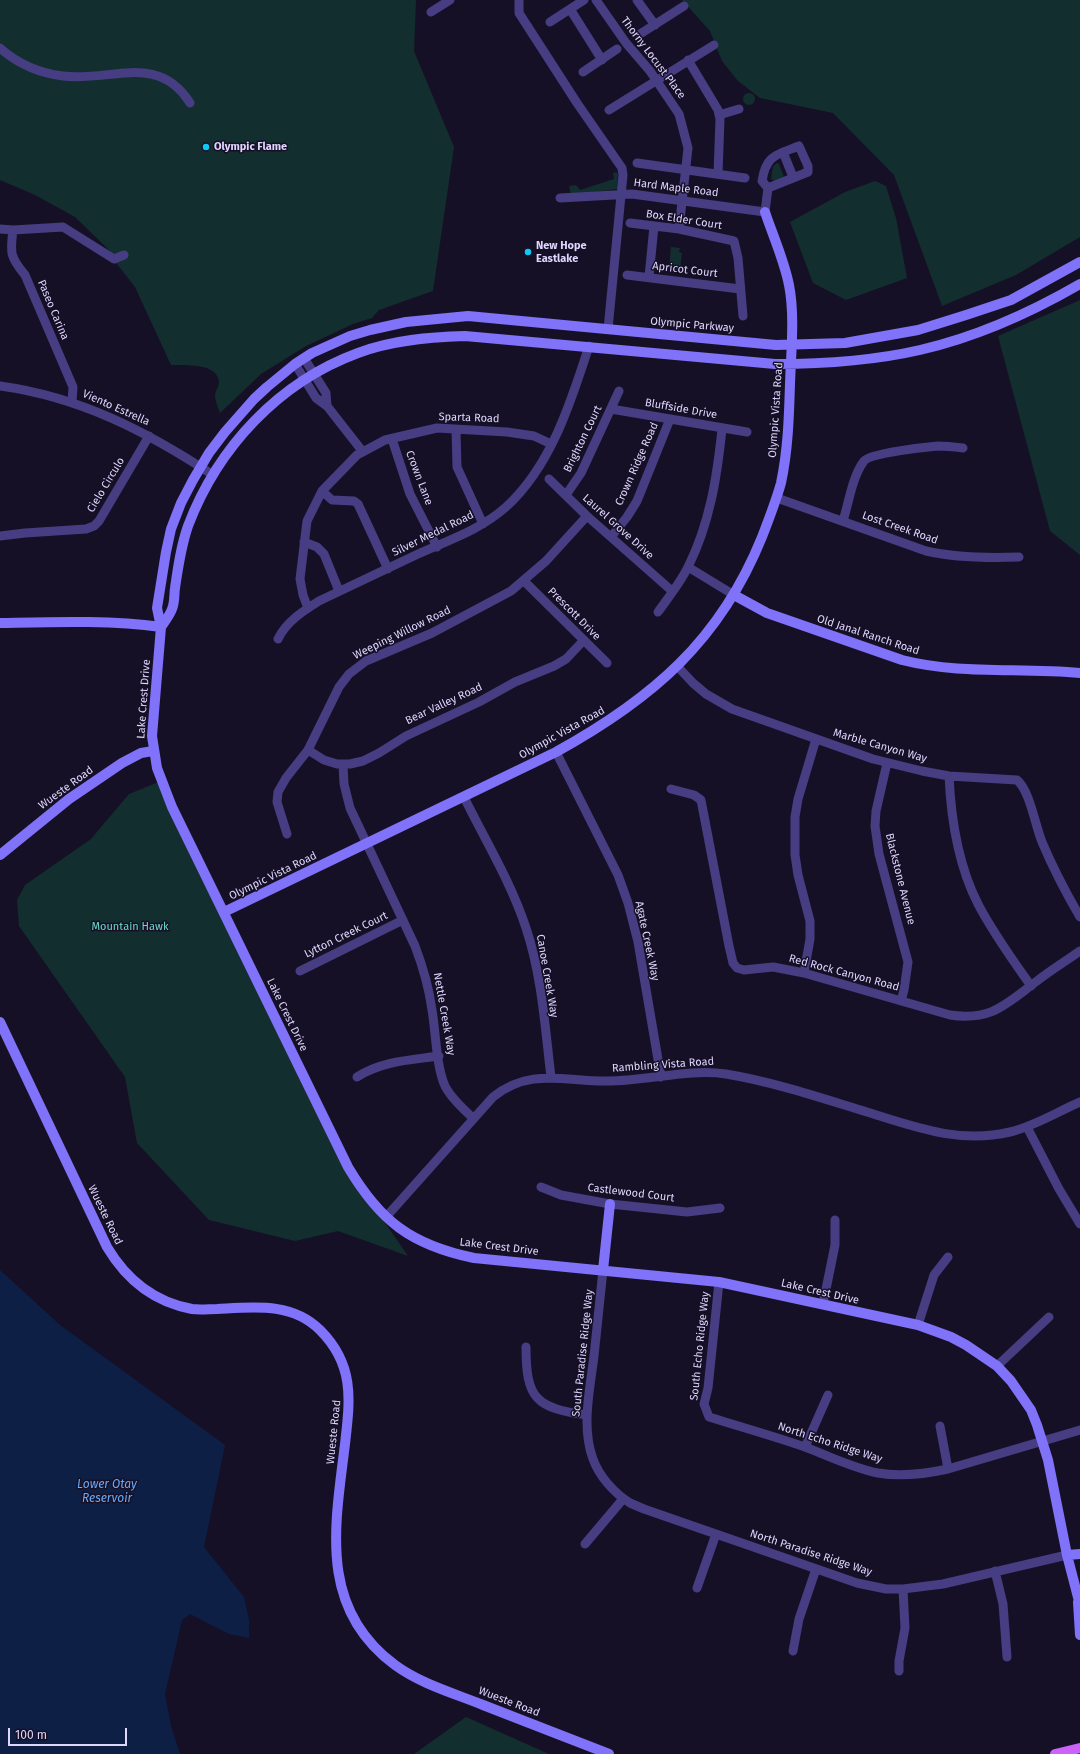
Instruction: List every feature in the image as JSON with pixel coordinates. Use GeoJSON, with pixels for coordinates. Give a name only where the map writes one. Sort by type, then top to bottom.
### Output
{"type":"FeatureCollection","features":[{"type":"Feature","properties":{"kind":"main road","name":"Olympic Vista Road"},"geometry":{"type":"LineString","coordinates":[[224,912],[366,845],[556,752],[595,731],[619,715],[661,682],[699,643],[734,595],[755,554],[777,498],[782,475],[788,430],[792,364],[789,286],[765,212]]}},
{"type":"Feature","properties":{"kind":"main road","name":"Olympic Parkway"},"geometry":{"type":"LineString","coordinates":[[295,364],[312,352],[350,336],[406,322],[468,316],[776,345],[846,343],[918,330],[1011,300],[1080,262]]}},
{"type":"Feature","properties":{"kind":"main road"},"geometry":{"type":"LineString","coordinates":[[304,379],[359,352],[407,341],[437,337],[465,336],[589,346],[772,364],[849,361],[920,350],[1015,318],[1046,304],[1080,284]]}},
{"type":"Feature","properties":{"kind":"main road","name":"Lake Crest Drive"},"geometry":{"type":"LineString","coordinates":[[295,364],[250,404],[224,432],[201,466],[181,503],[171,529],[157,608],[161,627],[152,736],[153,751],[157,768],[169,800],[348,1167],[365,1194],[386,1217],[405,1233],[438,1249],[474,1258],[719,1282],[918,1325],[951,1337],[966,1345],[997,1366],[1022,1396],[1031,1410],[1043,1441],[1048,1460],[1067,1555],[1079,1604],[1080,1634]]}},
{"type":"Feature","properties":{"kind":"main road","name":"Lake Crest Drive"},"geometry":{"type":"LineString","coordinates":[[161,627],[172,609],[180,554],[194,509],[213,475],[235,442],[263,412],[275,400],[304,379]]}},
{"type":"Feature","properties":{"kind":"main road","name":"Old Janal Ranch Road"},"geometry":{"type":"LineString","coordinates":[[734,595],[777,617],[902,660],[923,665],[966,670],[1080,673]]}},
{"type":"Feature","properties":{"kind":"main road"},"geometry":{"type":"LineString","coordinates":[[0,623],[69,621],[141,624],[161,627]]}},
{"type":"Feature","properties":{"kind":"main road","name":"Wueste Road"},"geometry":{"type":"LineString","coordinates":[[0,855],[69,799],[122,763],[141,753],[153,751]]}},
{"type":"Feature","properties":{"kind":"main road","name":"Wueste Road"},"geometry":{"type":"LineString","coordinates":[[0,1022],[107,1246],[115,1261],[132,1280],[152,1294],[164,1300],[193,1309],[262,1307],[290,1311],[312,1323],[336,1351],[347,1375],[350,1405],[336,1525],[336,1557],[342,1587],[352,1615],[359,1628],[370,1642],[395,1665],[429,1684],[608,1754]]}},
{"type":"Feature","properties":{"kind":"main road"},"geometry":{"type":"LineString","coordinates":[[603,1270],[610,1204]]}},
{"type":"Feature","properties":{"kind":"main road"},"geometry":{"type":"LineString","coordinates":[[1067,1555],[1080,1554]]}},
{"type":"Feature","properties":{"kind":"main road"},"geometry":{"type":"LineString","coordinates":[[1055,1754],[1080,1748]]}},
{"type":"Feature","properties":{"kind":"street"},"geometry":{"type":"LineString","coordinates":[[430,12],[450,0]]}},
{"type":"Feature","properties":{"kind":"street"},"geometry":{"type":"LineString","coordinates":[[519,0],[519,13],[577,103],[622,168],[623,175],[608,329]]}},
{"type":"Feature","properties":{"kind":"street"},"geometry":{"type":"LineString","coordinates":[[550,22],[584,0]]}},
{"type":"Feature","properties":{"kind":"street","name":"Thorny Locust Place"},"geometry":{"type":"LineString","coordinates":[[596,0],[626,43],[656,80],[680,114],[688,148],[680,229]]}},
{"type":"Feature","properties":{"kind":"street"},"geometry":{"type":"LineString","coordinates":[[637,0],[655,25]]}},
{"type":"Feature","properties":{"kind":"street"},"geometry":{"type":"LineString","coordinates":[[640,34],[684,6]]}},
{"type":"Feature","properties":{"kind":"street"},"geometry":{"type":"LineString","coordinates":[[570,10],[602,60]]}},
{"type":"Feature","properties":{"kind":"street"},"geometry":{"type":"LineString","coordinates":[[609,110],[714,45]]}},
{"type":"Feature","properties":{"kind":"street"},"geometry":{"type":"LineString","coordinates":[[0,48],[32,68],[64,76],[93,76],[138,72],[159,76],[168,79],[180,88],[190,103]]}},
{"type":"Feature","properties":{"kind":"street"},"geometry":{"type":"LineString","coordinates":[[583,72],[617,49]]}},
{"type":"Feature","properties":{"kind":"street"},"geometry":{"type":"LineString","coordinates":[[688,60],[718,110],[718,174]]}},
{"type":"Feature","properties":{"kind":"street"},"geometry":{"type":"LineString","coordinates":[[719,115],[739,109]]}},
{"type":"Feature","properties":{"kind":"street"},"geometry":{"type":"LineString","coordinates":[[765,212],[768,188],[762,181],[764,170],[771,158],[799,146],[808,166],[808,172],[768,188]]}},
{"type":"Feature","properties":{"kind":"street"},"geometry":{"type":"LineString","coordinates":[[783,152],[793,177]]}},
{"type":"Feature","properties":{"kind":"street"},"geometry":{"type":"LineString","coordinates":[[637,163],[745,178]]}},
{"type":"Feature","properties":{"kind":"street","name":"Hard Maple Road"},"geometry":{"type":"LineString","coordinates":[[560,198],[632,194],[765,212]]}},
{"type":"Feature","properties":{"kind":"street","name":"Box Elder Court"},"geometry":{"type":"LineString","coordinates":[[630,223],[680,229],[734,241],[738,258],[740,289]]}},
{"type":"Feature","properties":{"kind":"street"},"geometry":{"type":"LineString","coordinates":[[649,277],[654,226]]}},
{"type":"Feature","properties":{"kind":"street"},"geometry":{"type":"LineString","coordinates":[[0,229],[13,230],[63,227],[114,259],[124,255]]}},
{"type":"Feature","properties":{"kind":"street","name":"Paseo Carina"},"geometry":{"type":"LineString","coordinates":[[13,230],[10,251],[15,263],[25,275],[73,387],[72,402]]}},
{"type":"Feature","properties":{"kind":"street","name":"Apricot Court"},"geometry":{"type":"LineString","coordinates":[[626,275],[740,289]]}},
{"type":"Feature","properties":{"kind":"street"},"geometry":{"type":"LineString","coordinates":[[740,289],[743,316]]}},
{"type":"Feature","properties":{"kind":"street","name":"Silver Medal Road"},"geometry":{"type":"LineString","coordinates":[[278,639],[282,630],[308,608],[339,591],[474,530],[506,507],[523,488],[545,457],[562,422],[589,346]]}},
{"type":"Feature","properties":{"kind":"street"},"geometry":{"type":"LineString","coordinates":[[304,358],[326,393],[327,406]]}},
{"type":"Feature","properties":{"kind":"street"},"geometry":{"type":"LineString","coordinates":[[295,364],[316,398],[327,406],[363,452]]}},
{"type":"Feature","properties":{"kind":"street","name":"Viento Estrella"},"geometry":{"type":"LineString","coordinates":[[0,386],[57,397],[102,413],[149,436],[201,466],[213,475]]}},
{"type":"Feature","properties":{"kind":"street","name":"Brighton Court"},"geometry":{"type":"LineString","coordinates":[[566,495],[581,473],[619,391]]}},
{"type":"Feature","properties":{"kind":"street","name":"Bluffside Drive"},"geometry":{"type":"LineString","coordinates":[[611,409],[722,429],[747,432]]}},
{"type":"Feature","properties":{"kind":"street","name":"Crown Ridge Road"},"geometry":{"type":"LineString","coordinates":[[611,537],[627,517],[637,501],[670,419]]}},
{"type":"Feature","properties":{"kind":"street","name":"Sparta Road"},"geometry":{"type":"LineString","coordinates":[[308,608],[303,595],[300,579],[307,521],[322,491],[358,455],[385,440],[437,428],[507,432],[534,436],[551,444]]}},
{"type":"Feature","properties":{"kind":"street"},"geometry":{"type":"LineString","coordinates":[[658,612],[688,567],[702,535],[712,502],[718,470],[722,429]]}},
{"type":"Feature","properties":{"kind":"street"},"geometry":{"type":"LineString","coordinates":[[456,430],[457,467],[483,524]]}},
{"type":"Feature","properties":{"kind":"street","name":"Cielo Circulo"},"geometry":{"type":"LineString","coordinates":[[0,536],[86,529],[94,526],[99,521],[149,436]]}},
{"type":"Feature","properties":{"kind":"street","name":"Crown Lane"},"geometry":{"type":"LineString","coordinates":[[392,439],[410,494],[437,547]]}},
{"type":"Feature","properties":{"kind":"street"},"geometry":{"type":"LineString","coordinates":[[843,521],[856,478],[865,459],[872,456],[920,448],[938,446],[963,448]]}},
{"type":"Feature","properties":{"kind":"street","name":"Laurel Grove Drive"},"geometry":{"type":"LineString","coordinates":[[549,479],[587,516],[672,591]]}},
{"type":"Feature","properties":{"kind":"street"},"geometry":{"type":"LineString","coordinates":[[322,491],[327,497],[336,501],[354,501],[358,504],[388,570]]}},
{"type":"Feature","properties":{"kind":"street","name":"Lost Creek Road"},"geometry":{"type":"LineString","coordinates":[[777,498],[926,551],[943,554],[1019,557]]}},
{"type":"Feature","properties":{"kind":"street","name":"Weeping Willow Road"},"geometry":{"type":"LineString","coordinates":[[287,834],[277,802],[278,792],[286,778],[308,750],[339,687],[357,667],[366,661],[432,633],[512,591],[546,561],[587,516]]}},
{"type":"Feature","properties":{"kind":"street"},"geometry":{"type":"LineString","coordinates":[[304,542],[317,547],[324,554],[339,591]]}},
{"type":"Feature","properties":{"kind":"street","name":"Old Janal Ranch Road"},"geometry":{"type":"LineString","coordinates":[[688,567],[734,595]]}},
{"type":"Feature","properties":{"kind":"street","name":"Prescott Drive"},"geometry":{"type":"LineString","coordinates":[[524,581],[606,663]]}},
{"type":"Feature","properties":{"kind":"street","name":"Bear Valley Road"},"geometry":{"type":"LineString","coordinates":[[308,750],[324,760],[344,764],[356,763],[369,758],[406,736],[479,702],[515,682],[554,666],[566,659],[584,640]]}},
{"type":"Feature","properties":{"kind":"street","name":"Marble Canyon Way"},"geometry":{"type":"LineString","coordinates":[[677,666],[706,694],[732,709],[887,763],[949,776],[1017,780],[1023,785],[1042,842],[1065,891],[1080,917]]}},
{"type":"Feature","properties":{"kind":"street"},"geometry":{"type":"LineString","coordinates":[[804,973],[810,939],[810,921],[798,875],[795,855],[795,817],[798,799],[816,739]]}},
{"type":"Feature","properties":{"kind":"street","name":"Agate Creek Way"},"geometry":{"type":"LineString","coordinates":[[556,752],[618,875],[630,909],[638,942],[661,1077]]}},
{"type":"Feature","properties":{"kind":"street","name":"Blackstone Avenue"},"geometry":{"type":"LineString","coordinates":[[887,763],[876,811],[875,826],[879,854],[908,962],[901,1001]]}},
{"type":"Feature","properties":{"kind":"street","name":"Nettle Creek Way"},"geometry":{"type":"LineString","coordinates":[[344,764],[346,796],[366,845],[415,946],[423,967],[431,1003],[445,1086],[456,1101],[473,1118]]}},
{"type":"Feature","properties":{"kind":"street"},"geometry":{"type":"LineString","coordinates":[[949,776],[951,806],[958,846],[974,895],[1001,942],[1031,986]]}},
{"type":"Feature","properties":{"kind":"street","name":"Red Rock Canyon Road"},"geometry":{"type":"LineString","coordinates":[[671,789],[694,795],[701,800],[733,963],[737,968],[744,970],[773,967],[804,973],[950,1015],[967,1017],[981,1015],[1009,1004],[1031,986],[1080,951]]}},
{"type":"Feature","properties":{"kind":"street","name":"Canoe Creek Way"},"geometry":{"type":"LineString","coordinates":[[464,796],[510,890],[526,927],[539,988],[551,1078]]}},
{"type":"Feature","properties":{"kind":"street","name":"Lytton Creek Court"},"geometry":{"type":"LineString","coordinates":[[300,971],[402,920]]}},
{"type":"Feature","properties":{"kind":"street"},"geometry":{"type":"LineString","coordinates":[[357,1077],[370,1069],[384,1064],[439,1056]]}},
{"type":"Feature","properties":{"kind":"street","name":"Rambling Vista Road"},"geometry":{"type":"LineString","coordinates":[[386,1217],[493,1097],[510,1085],[525,1080],[551,1078],[604,1081],[707,1072],[739,1076],[820,1098],[912,1127],[945,1135],[978,1136],[1010,1132],[1027,1127],[1080,1102]]}},
{"type":"Feature","properties":{"kind":"street"},"geometry":{"type":"LineString","coordinates":[[1027,1127],[1059,1189],[1080,1224]]}},
{"type":"Feature","properties":{"kind":"street","name":"Castlewood Court"},"geometry":{"type":"LineString","coordinates":[[541,1187],[561,1195],[610,1204],[687,1212],[720,1208]]}},
{"type":"Feature","properties":{"kind":"street"},"geometry":{"type":"LineString","coordinates":[[823,1304],[835,1245],[835,1220]]}},
{"type":"Feature","properties":{"kind":"street"},"geometry":{"type":"LineString","coordinates":[[918,1325],[934,1275],[948,1257]]}},
{"type":"Feature","properties":{"kind":"street","name":"South Paradise Ridge Way"},"geometry":{"type":"LineString","coordinates":[[603,1270],[587,1415],[587,1432],[593,1459],[603,1477],[624,1499]]}},
{"type":"Feature","properties":{"kind":"street","name":"South Echo Ridge Way"},"geometry":{"type":"LineString","coordinates":[[707,1412],[704,1404],[708,1388],[719,1282]]}},
{"type":"Feature","properties":{"kind":"street"},"geometry":{"type":"LineString","coordinates":[[997,1366],[1049,1317]]}},
{"type":"Feature","properties":{"kind":"street"},"geometry":{"type":"LineString","coordinates":[[526,1347],[526,1375],[530,1388],[536,1396],[550,1407],[587,1415]]}},
{"type":"Feature","properties":{"kind":"street"},"geometry":{"type":"LineString","coordinates":[[805,1447],[828,1395]]}},
{"type":"Feature","properties":{"kind":"street","name":"North Echo Ridge Way"},"geometry":{"type":"LineString","coordinates":[[707,1412],[709,1417],[805,1447],[878,1473],[906,1475],[948,1469],[1080,1430]]}},
{"type":"Feature","properties":{"kind":"street"},"geometry":{"type":"LineString","coordinates":[[940,1426],[948,1469]]}},
{"type":"Feature","properties":{"kind":"street"},"geometry":{"type":"LineString","coordinates":[[585,1544],[624,1499]]}},
{"type":"Feature","properties":{"kind":"street","name":"North Paradise Ridge Way"},"geometry":{"type":"LineString","coordinates":[[624,1499],[644,1509],[857,1583],[886,1588],[903,1589],[943,1584],[1067,1555]]}},
{"type":"Feature","properties":{"kind":"street"},"geometry":{"type":"LineString","coordinates":[[697,1588],[716,1534]]}},
{"type":"Feature","properties":{"kind":"street"},"geometry":{"type":"LineString","coordinates":[[793,1651],[799,1618],[816,1569]]}},
{"type":"Feature","properties":{"kind":"street"},"geometry":{"type":"LineString","coordinates":[[995,1571],[1003,1604],[1007,1657]]}},
{"type":"Feature","properties":{"kind":"street"},"geometry":{"type":"LineString","coordinates":[[899,1671],[899,1661],[905,1628],[903,1589]]}},
{"type":"Feature","properties":{"kind":"green space"},"geometry":{"type":"Polygon","coordinates":[[[0,0],[416,0],[414,51],[454,147],[433,291],[379,310],[372,318],[353,324],[306,346],[261,374],[220,413],[215,397],[219,385],[217,376],[213,371],[200,366],[171,365],[135,287],[117,264],[106,257],[110,251],[75,217],[35,195],[0,180],[0,0]]]}},
{"type":"Feature","properties":{"kind":"green space"},"geometry":{"type":"Polygon","coordinates":[[[682,0],[1080,0],[1080,237],[1016,275],[942,306],[894,175],[833,113],[760,98],[738,81],[722,61],[710,31],[682,0]]]}},
{"type":"Feature","properties":{"kind":"green space"},"geometry":{"type":"Polygon","coordinates":[[[749,93],[753,95],[755,99],[753,103],[749,105],[745,103],[743,99],[745,95],[749,93]]]}},
{"type":"Feature","properties":{"kind":"green space"},"geometry":{"type":"Polygon","coordinates":[[[777,163],[779,164],[784,177],[775,181],[771,179],[773,166],[777,163]]]}},
{"type":"Feature","properties":{"kind":"green space"},"geometry":{"type":"Polygon","coordinates":[[[616,172],[618,174],[617,189],[571,195],[569,186],[576,185],[580,190],[614,179],[613,173],[616,172]]]}},
{"type":"Feature","properties":{"kind":"green space"},"geometry":{"type":"Polygon","coordinates":[[[875,181],[886,186],[896,218],[907,278],[846,300],[813,283],[790,222],[845,192],[875,181]]]}},
{"type":"Feature","properties":{"kind":"green space"},"geometry":{"type":"Polygon","coordinates":[[[671,247],[680,248],[679,252],[682,253],[680,269],[669,268],[671,247]]]}},
{"type":"Feature","properties":{"kind":"green space"},"geometry":{"type":"Polygon","coordinates":[[[1080,300],[1080,555],[1050,531],[998,336],[1080,300]]]}},
{"type":"Feature","properties":{"kind":"green space","name":"Mountain Hawk"},"geometry":{"type":"Polygon","coordinates":[[[161,781],[357,1182],[408,1256],[338,1231],[295,1241],[209,1220],[137,1143],[125,1077],[19,926],[17,900],[25,885],[91,839],[129,794],[161,781]]]}},
{"type":"Feature","properties":{"kind":"green space"},"geometry":{"type":"Polygon","coordinates":[[[466,1717],[549,1754],[414,1754],[466,1717]]]}},
{"type":"Feature","properties":{"kind":"water","name":"Lower Otay Reservoir"},"geometry":{"type":"Polygon","coordinates":[[[0,1270],[60,1325],[225,1445],[204,1547],[244,1597],[249,1620],[249,1638],[229,1634],[190,1614],[182,1620],[165,1694],[171,1726],[180,1754],[0,1754],[0,1270]]]}},
{"type":"Feature","properties":{"kind":"place","name":"Olympic Flame"},"geometry":{"type":"Point","coordinates":[206,147]}},
{"type":"Feature","properties":{"kind":"place","name":"New Hope Eastlake"},"geometry":{"type":"Point","coordinates":[528,252]}}]}
